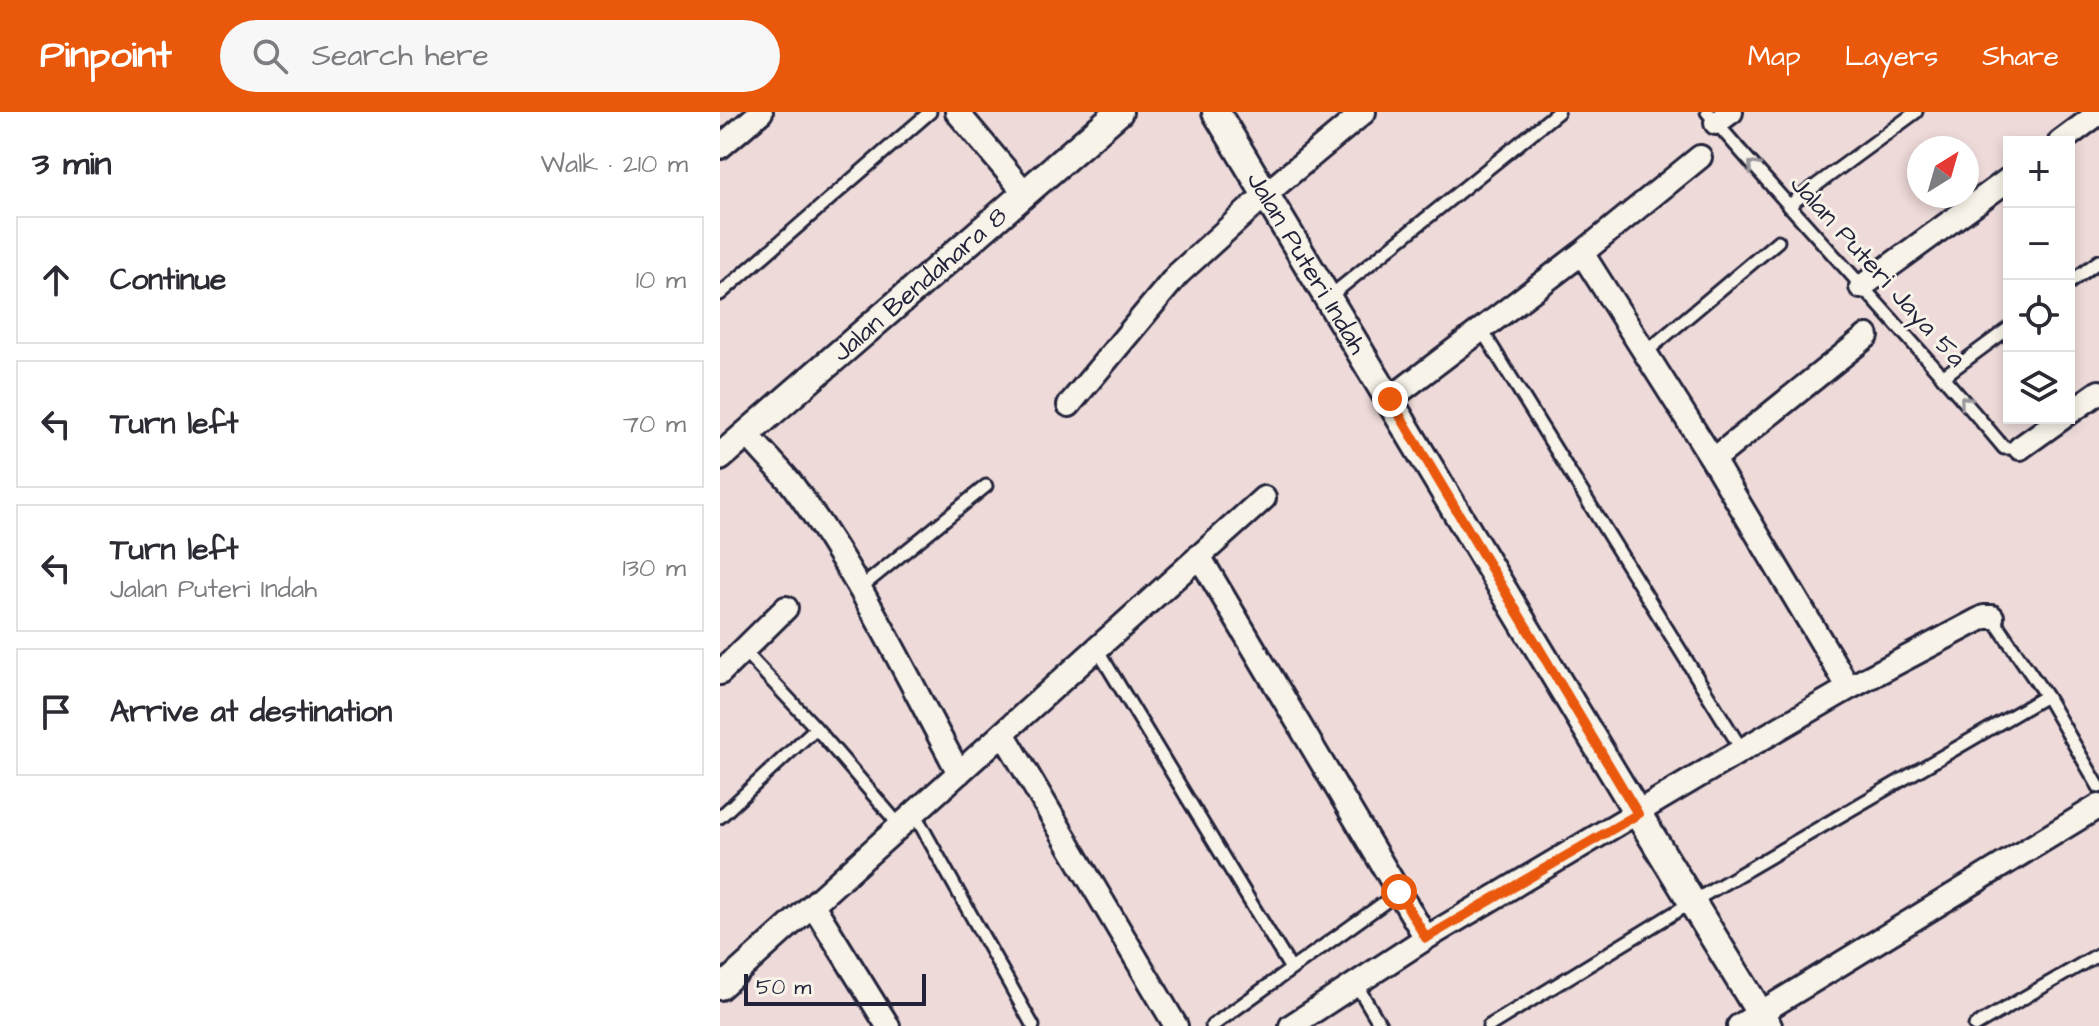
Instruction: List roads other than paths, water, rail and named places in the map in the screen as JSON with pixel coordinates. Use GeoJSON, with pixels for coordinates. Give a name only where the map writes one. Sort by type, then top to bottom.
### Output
{"type":"FeatureCollection","features":[{"type":"Feature","properties":{"kind":"street"},"geometry":{"type":"LineString","coordinates":[[720,147],[761,112]]}},
{"type":"Feature","properties":{"kind":"street"},"geometry":{"type":"LineString","coordinates":[[957,112],[1026,194]]}},
{"type":"Feature","properties":{"kind":"street","name":"Jalan Bendahara 8"},"geometry":{"type":"LineString","coordinates":[[728,445],[1119,112]]}},
{"type":"Feature","properties":{"kind":"street","name":"Jalan Puteri Indah"},"geometry":{"type":"LineString","coordinates":[[1216,112],[1692,902],[1756,1022]]}},
{"type":"Feature","properties":{"kind":"street"},"geometry":{"type":"LineString","coordinates":[[1069,405],[1165,288],[1267,193],[1364,112]]}},
{"type":"Feature","properties":{"kind":"street"},"geometry":{"type":"LineString","coordinates":[[2068,136],[2099,113]]}},
{"type":"Feature","properties":{"kind":"street"},"geometry":{"type":"LineString","coordinates":[[1390,399],[1582,253],[1700,157]]}},
{"type":"Feature","properties":{"kind":"street"},"geometry":{"type":"LineString","coordinates":[[1861,287],[2003,183]]}},
{"type":"Feature","properties":{"kind":"street"},"geometry":{"type":"LineString","coordinates":[[1582,253],[1713,460],[1849,688]]}},
{"type":"Feature","properties":{"kind":"street"},"geometry":{"type":"LineString","coordinates":[[1713,460],[1867,336]]}},
{"type":"Feature","properties":{"kind":"street"},"geometry":{"type":"LineString","coordinates":[[2075,409],[2099,392]]}},
{"type":"Feature","properties":{"kind":"street"},"geometry":{"type":"LineString","coordinates":[[2020,448],[2054,424]]}},
{"type":"Feature","properties":{"kind":"street"},"geometry":{"type":"LineString","coordinates":[[728,445],[789,481],[814,516],[859,589],[959,773]]}},
{"type":"Feature","properties":{"kind":"street"},"geometry":{"type":"LineString","coordinates":[[720,988],[1264,498]]}},
{"type":"Feature","properties":{"kind":"street"},"geometry":{"type":"LineString","coordinates":[[1199,556],[1426,938]]}},
{"type":"Feature","properties":{"kind":"street"},"geometry":{"type":"LineString","coordinates":[[720,673],[786,608]]}},
{"type":"Feature","properties":{"kind":"street"},"geometry":{"type":"LineString","coordinates":[[1291,1026],[1426,938],[1742,750],[1849,688],[1984,617],[1992,617]]}},
{"type":"Feature","properties":{"kind":"street"},"geometry":{"type":"LineString","coordinates":[[1003,733],[1176,1026]]}},
{"type":"Feature","properties":{"kind":"street"},"geometry":{"type":"LineString","coordinates":[[1756,1022],[2099,806]]}},
{"type":"Feature","properties":{"kind":"street"},"geometry":{"type":"LineString","coordinates":[[813,905],[888,1026]]}},
{"type":"Feature","properties":{"kind":"lane"},"geometry":{"type":"LineString","coordinates":[[720,294],[930,112]]}},
{"type":"Feature","properties":{"kind":"lane"},"geometry":{"type":"LineString","coordinates":[[1329,297],[1558,112]]}},
{"type":"Feature","properties":{"kind":"lane"},"geometry":{"type":"LineString","coordinates":[[1788,206],[1916,112]]}},
{"type":"Feature","properties":{"kind":"lane","name":"Jalan Puteri Jaya 5a"},"geometry":{"type":"LineString","coordinates":[[1718,116],[1788,206],[1944,376],[2004,448],[2020,448]]}},
{"type":"Feature","properties":{"kind":"lane"},"geometry":{"type":"LineString","coordinates":[[1646,352],[1778,241]]}},
{"type":"Feature","properties":{"kind":"lane"},"geometry":{"type":"LineString","coordinates":[[2073,280],[2099,261]]}},
{"type":"Feature","properties":{"kind":"lane"},"geometry":{"type":"LineString","coordinates":[[1481,329],[1742,750]]}},
{"type":"Feature","properties":{"kind":"lane"},"geometry":{"type":"LineString","coordinates":[[1944,376],[2003,332]]}},
{"type":"Feature","properties":{"kind":"lane"},"geometry":{"type":"LineString","coordinates":[[859,589],[986,486]]}},
{"type":"Feature","properties":{"kind":"lane"},"geometry":{"type":"LineString","coordinates":[[1992,617],[2046,696],[2099,787]]}},
{"type":"Feature","properties":{"kind":"lane"},"geometry":{"type":"LineString","coordinates":[[1097,649],[1291,969]]}},
{"type":"Feature","properties":{"kind":"lane"},"geometry":{"type":"LineString","coordinates":[[744,651],[907,820],[1033,1026]]}},
{"type":"Feature","properties":{"kind":"lane"},"geometry":{"type":"LineString","coordinates":[[1489,1026],[1692,902],[2046,696]]}},
{"type":"Feature","properties":{"kind":"lane"},"geometry":{"type":"LineString","coordinates":[[720,817],[816,728]]}},
{"type":"Feature","properties":{"kind":"lane"},"geometry":{"type":"LineString","coordinates":[[1212,1026],[1399,892]]}},
{"type":"Feature","properties":{"kind":"lane"},"geometry":{"type":"LineString","coordinates":[[1975,1026],[2099,954]]}},
{"type":"Feature","properties":{"kind":"lane"},"geometry":{"type":"LineString","coordinates":[[1356,984],[1381,1026]]}}]}
